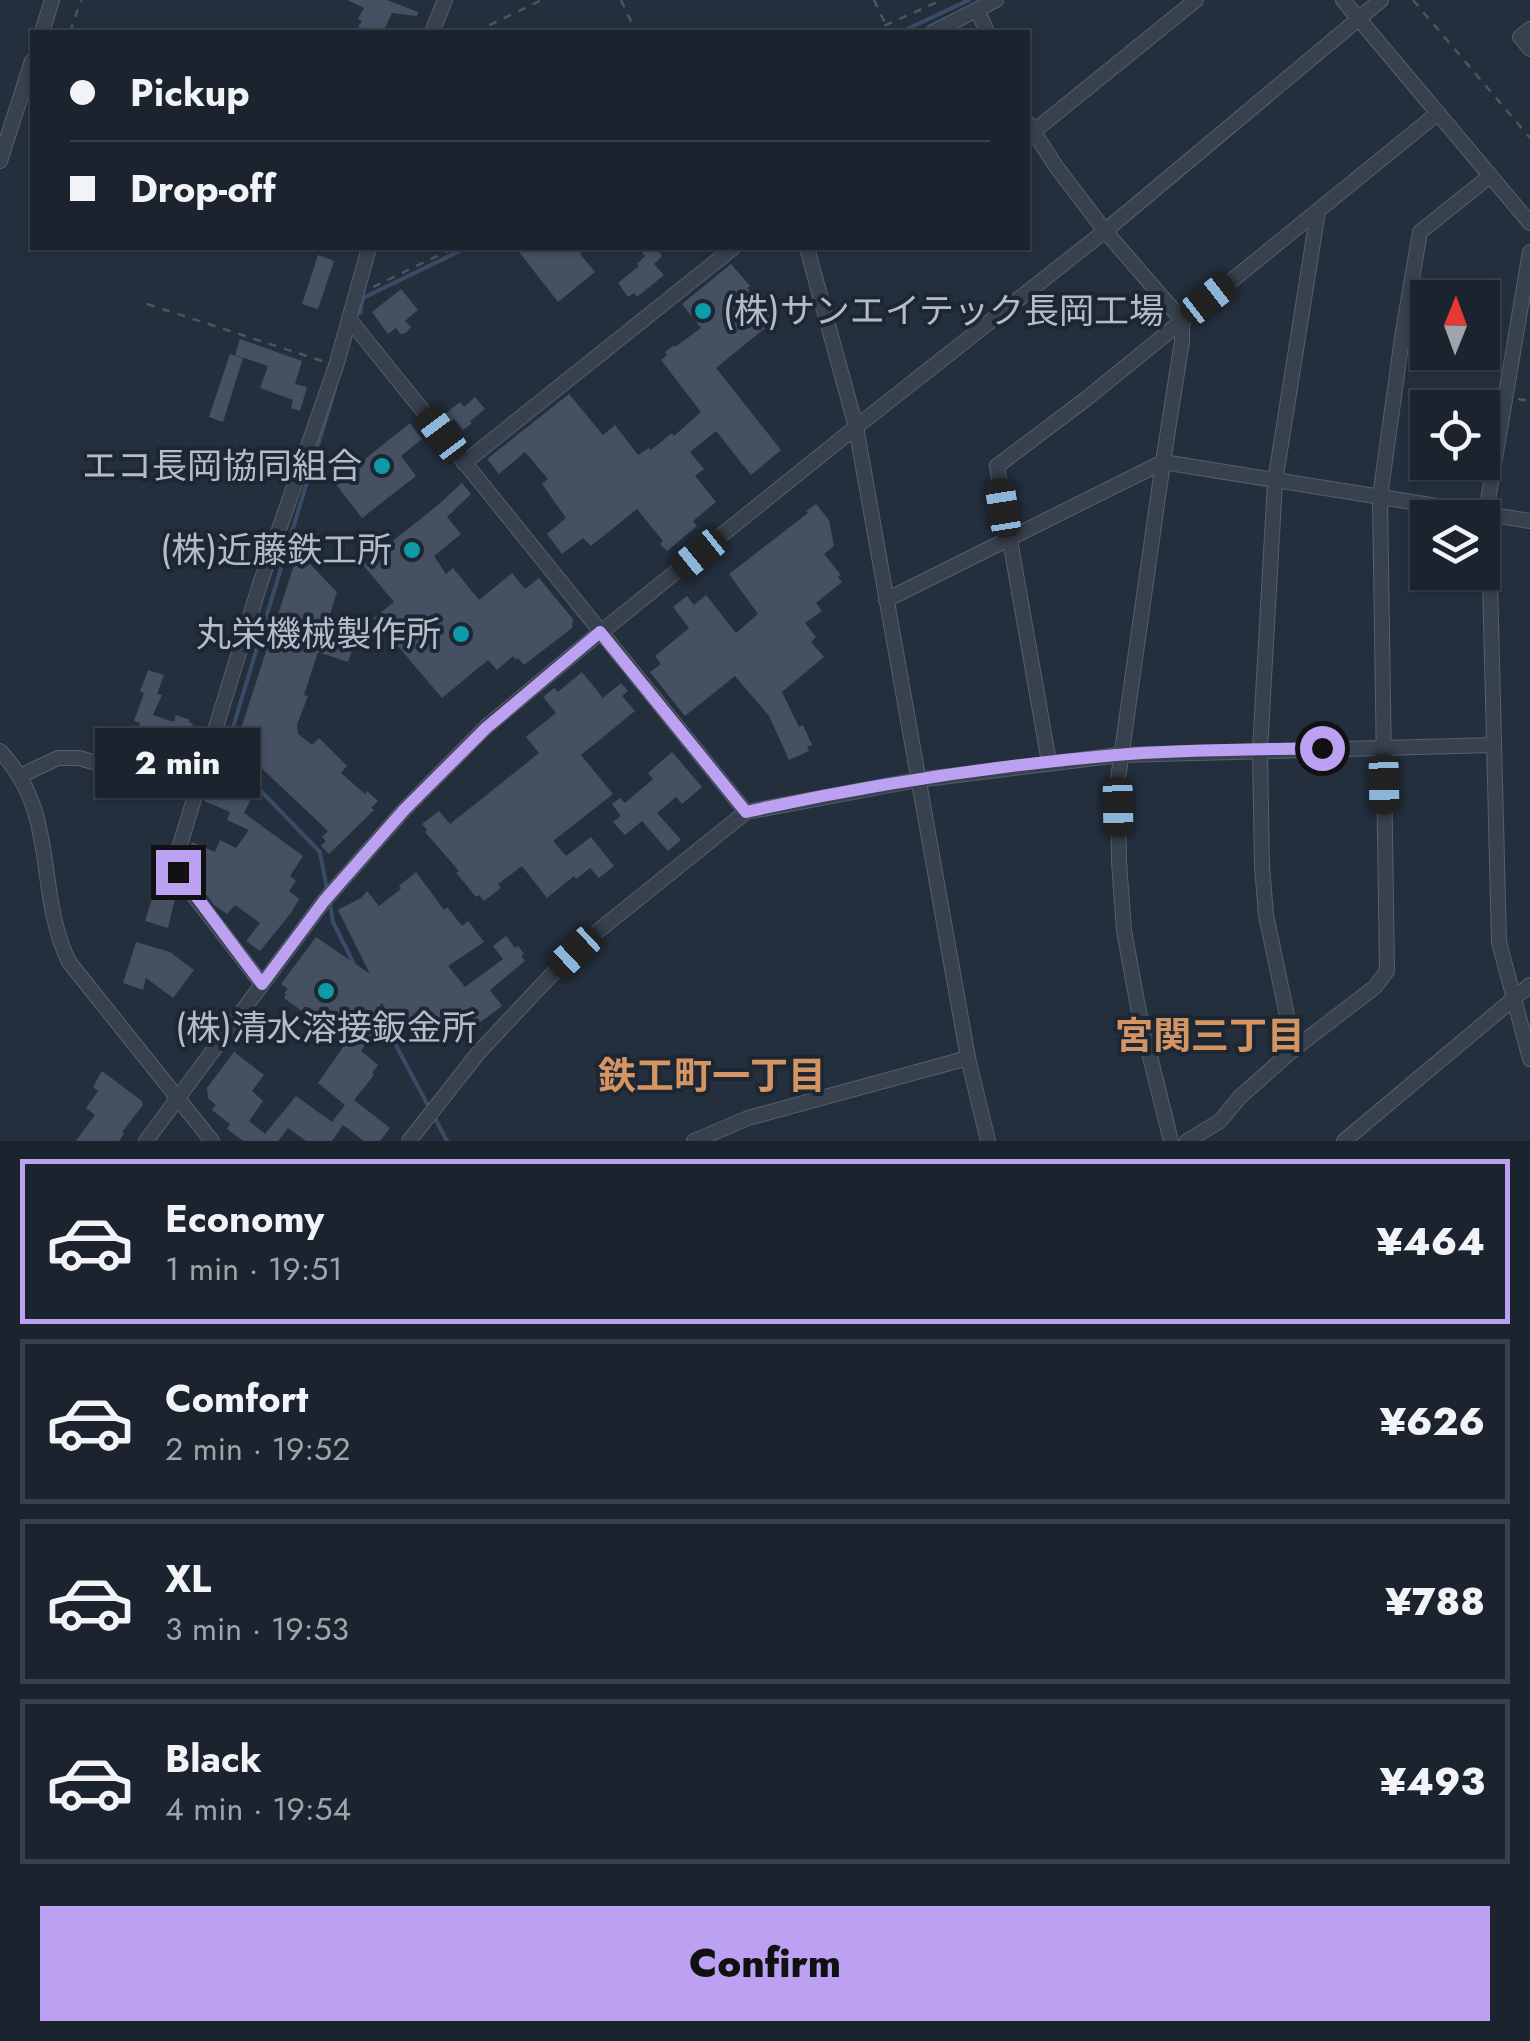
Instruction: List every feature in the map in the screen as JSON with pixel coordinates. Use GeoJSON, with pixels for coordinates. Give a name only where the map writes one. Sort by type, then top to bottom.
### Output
{"type":"FeatureCollection","features":[{"type":"Feature","properties":{"kind":"street"},"geometry":{"type":"LineString","coordinates":[[43,30],[52,0]]}},
{"type":"Feature","properties":{"kind":"street"},"geometry":{"type":"LineString","coordinates":[[433,30],[445,0]]}},
{"type":"Feature","properties":{"kind":"street"},"geometry":{"type":"LineString","coordinates":[[937,30],[996,0]]}},
{"type":"Feature","properties":{"kind":"street"},"geometry":{"type":"LineString","coordinates":[[1030,130],[1196,0]]}},
{"type":"Feature","properties":{"kind":"street"},"geometry":{"type":"LineString","coordinates":[[1343,0],[1530,223]]}},
{"type":"Feature","properties":{"kind":"street"},"geometry":{"type":"LineString","coordinates":[[146,1141],[324,901],[404,810],[486,728],[600,632],[1105,230],[1382,0]]}},
{"type":"Feature","properties":{"kind":"street"},"geometry":{"type":"LineString","coordinates":[[977,10],[986,30]]}},
{"type":"Feature","properties":{"kind":"street"},"geometry":{"type":"LineString","coordinates":[[1530,29],[1520,37],[1530,49]]}},
{"type":"Feature","properties":{"kind":"street"},"geometry":{"type":"LineString","coordinates":[[0,161],[30,68]]}},
{"type":"Feature","properties":{"kind":"street"},"geometry":{"type":"LineString","coordinates":[[1049,762],[996,466],[1086,399],[1438,113]]}},
{"type":"Feature","properties":{"kind":"street"},"geometry":{"type":"LineString","coordinates":[[1030,132],[1105,230],[1182,320],[1182,342],[1120,755],[1119,862],[1124,931],[1139,1012],[1171,1141]]}},
{"type":"Feature","properties":{"kind":"street"},"geometry":{"type":"LineString","coordinates":[[1187,1141],[1220,1120],[1240,1097],[1374,987],[1387,971],[1380,497],[1420,232],[1490,176]]}},
{"type":"Feature","properties":{"kind":"street"},"geometry":{"type":"LineString","coordinates":[[1294,1049],[1266,915],[1260,750],[1274,482],[1318,211]]}},
{"type":"Feature","properties":{"kind":"street"},"geometry":{"type":"LineString","coordinates":[[262,984],[178,872],[176,861],[260,584],[336,366],[367,250]]}},
{"type":"Feature","properties":{"kind":"street"},"geometry":{"type":"LineString","coordinates":[[464,462],[729,250]]}},
{"type":"Feature","properties":{"kind":"street"},"geometry":{"type":"LineString","coordinates":[[807,250],[856,427],[968,1058],[988,1141]]}},
{"type":"Feature","properties":{"kind":"street"},"geometry":{"type":"LineString","coordinates":[[1488,500],[1530,252]]}},
{"type":"Feature","properties":{"kind":"street"},"geometry":{"type":"LineString","coordinates":[[349,318],[746,812]]}},
{"type":"Feature","properties":{"kind":"street"},"geometry":{"type":"LineString","coordinates":[[886,600],[1163,462],[1410,502]]}},
{"type":"Feature","properties":{"kind":"street"},"geometry":{"type":"LineString","coordinates":[[1500,516],[1530,521]]}},
{"type":"Feature","properties":{"kind":"street"},"geometry":{"type":"LineString","coordinates":[[1491,590],[1499,942],[1530,1059]]}},
{"type":"Feature","properties":{"kind":"street"},"geometry":{"type":"LineString","coordinates":[[409,1141],[479,1052],[556,970],[593,935],[746,812],[917,780],[1120,755],[1494,745]]}},
{"type":"Feature","properties":{"kind":"street"},"geometry":{"type":"LineString","coordinates":[[0,752],[27,787],[40,825],[50,908],[69,962],[212,1141]]}},
{"type":"Feature","properties":{"kind":"street"},"geometry":{"type":"LineString","coordinates":[[20,776],[58,758],[79,758],[196,792]]}},
{"type":"Feature","properties":{"kind":"street"},"geometry":{"type":"LineString","coordinates":[[1344,1141],[1530,985]]}},
{"type":"Feature","properties":{"kind":"street"},"geometry":{"type":"LineString","coordinates":[[694,1141],[748,1118],[968,1058]]}},
{"type":"Feature","properties":{"kind":"path"},"geometry":{"type":"LineString","coordinates":[[71,30],[82,0]]}},
{"type":"Feature","properties":{"kind":"path"},"geometry":{"type":"LineString","coordinates":[[479,30],[542,0]]}},
{"type":"Feature","properties":{"kind":"path"},"geometry":{"type":"LineString","coordinates":[[621,0],[635,30]]}},
{"type":"Feature","properties":{"kind":"path"},"geometry":{"type":"LineString","coordinates":[[874,0],[886,24]]}},
{"type":"Feature","properties":{"kind":"path"},"geometry":{"type":"LineString","coordinates":[[874,30],[942,0]]}},
{"type":"Feature","properties":{"kind":"path"},"geometry":{"type":"LineString","coordinates":[[1413,0],[1530,138]]}},
{"type":"Feature","properties":{"kind":"path"},"geometry":{"type":"LineString","coordinates":[[357,291],[367,290],[450,250]]}},
{"type":"Feature","properties":{"kind":"path"},"geometry":{"type":"LineString","coordinates":[[148,304],[336,366]]}},
{"type":"Feature","properties":{"kind":"building"},"geometry":{"type":"Polygon","coordinates":[[[347,0],[387,0],[418,12],[417,16],[392,13],[384,30],[365,30],[358,27],[364,8],[347,0]]]}},
{"type":"Feature","properties":{"kind":"building"},"geometry":{"type":"Polygon","coordinates":[[[518,250],[585,250],[580,254],[595,272],[558,302],[518,250]]]}},
{"type":"Feature","properties":{"kind":"building"},"geometry":{"type":"Polygon","coordinates":[[[640,250],[658,250],[662,256],[654,264],[664,275],[637,297],[634,293],[628,297],[618,283],[645,256],[640,250]]]}},
{"type":"Feature","properties":{"kind":"building"},"geometry":{"type":"Polygon","coordinates":[[[318,255],[334,261],[318,309],[302,304],[318,255]]]}},
{"type":"Feature","properties":{"kind":"building"},"geometry":{"type":"Polygon","coordinates":[[[731,264],[774,321],[716,368],[781,450],[751,475],[716,431],[690,452],[704,469],[695,476],[716,502],[693,521],[697,526],[667,551],[637,509],[591,546],[583,538],[562,554],[547,534],[566,518],[542,484],[548,479],[525,452],[499,474],[487,459],[569,394],[603,435],[615,425],[638,455],[672,433],[674,436],[701,412],[661,360],[667,355],[665,352],[701,328],[682,304],[731,264]]]}},
{"type":"Feature","properties":{"kind":"building"},"geometry":{"type":"Polygon","coordinates":[[[401,289],[418,310],[405,321],[411,327],[406,333],[400,334],[396,328],[388,334],[372,312],[401,289]]]}},
{"type":"Feature","properties":{"kind":"building"},"geometry":{"type":"Polygon","coordinates":[[[240,339],[302,361],[295,384],[307,387],[300,411],[291,408],[293,400],[260,388],[268,366],[235,355],[240,339]]]}},
{"type":"Feature","properties":{"kind":"building"},"geometry":{"type":"Polygon","coordinates":[[[230,354],[243,358],[223,422],[209,417],[230,354]]]}},
{"type":"Feature","properties":{"kind":"building"},"geometry":{"type":"Polygon","coordinates":[[[475,397],[485,409],[463,430],[454,419],[449,424],[442,416],[460,402],[464,407],[475,397]]]}},
{"type":"Feature","properties":{"kind":"building","name":"エコ長岡協同組合"},"geometry":{"type":"Polygon","coordinates":[[[410,423],[422,439],[401,456],[416,476],[362,518],[335,483],[410,423]]]}},
{"type":"Feature","properties":{"kind":"building"},"geometry":{"type":"Polygon","coordinates":[[[462,483],[471,494],[447,517],[461,534],[434,556],[446,574],[453,568],[479,600],[512,573],[525,589],[539,578],[573,619],[572,628],[524,665],[513,656],[497,670],[488,660],[442,698],[374,618],[394,602],[363,565],[462,483]]]}},
{"type":"Feature","properties":{"kind":"building"},"geometry":{"type":"Polygon","coordinates":[[[816,504],[829,520],[834,546],[824,554],[842,582],[816,603],[822,611],[805,623],[816,637],[811,642],[824,657],[782,692],[812,745],[807,747],[809,751],[789,760],[769,716],[735,676],[685,716],[650,672],[661,664],[655,656],[689,628],[673,607],[687,596],[694,605],[706,595],[736,633],[758,614],[729,574],[816,504]]]}},
{"type":"Feature","properties":{"kind":"building"},"geometry":{"type":"Polygon","coordinates":[[[296,559],[308,562],[337,592],[325,630],[356,639],[348,662],[318,652],[304,695],[308,696],[297,725],[298,734],[312,745],[319,738],[347,766],[341,773],[378,801],[371,808],[374,810],[329,854],[321,846],[328,831],[236,744],[296,559]]]}},
{"type":"Feature","properties":{"kind":"building"},"geometry":{"type":"Polygon","coordinates":[[[148,670],[164,675],[157,694],[162,695],[153,715],[174,722],[176,715],[193,724],[182,755],[188,757],[184,771],[165,765],[172,745],[137,734],[140,723],[134,721],[148,670]]]}},
{"type":"Feature","properties":{"kind":"building"},"geometry":{"type":"Polygon","coordinates":[[[582,672],[603,698],[621,683],[628,691],[622,696],[635,711],[581,755],[613,794],[553,841],[566,856],[591,837],[614,866],[599,878],[590,868],[547,898],[522,866],[498,884],[501,888],[484,901],[456,873],[459,871],[422,824],[439,811],[450,824],[539,753],[526,737],[556,713],[543,697],[554,688],[558,692],[582,672]]]}},
{"type":"Feature","properties":{"kind":"building"},"geometry":{"type":"Polygon","coordinates":[[[672,752],[702,787],[682,804],[676,797],[657,813],[681,840],[668,851],[642,821],[625,835],[613,822],[621,816],[612,804],[620,798],[625,803],[653,779],[648,773],[672,752]]]}},
{"type":"Feature","properties":{"kind":"building"},"geometry":{"type":"Polygon","coordinates":[[[214,775],[252,797],[244,813],[303,856],[290,876],[296,881],[289,891],[299,899],[260,951],[246,941],[260,923],[235,905],[227,914],[214,905],[186,861],[192,842],[215,852],[220,840],[236,848],[249,830],[227,820],[230,812],[204,801],[214,775]]]}},
{"type":"Feature","properties":{"kind":"building"},"geometry":{"type":"Polygon","coordinates":[[[416,872],[444,910],[447,907],[462,926],[468,921],[484,942],[448,966],[465,987],[503,959],[493,946],[506,936],[524,954],[521,956],[525,961],[490,990],[502,1006],[460,1037],[452,1027],[416,1046],[405,1023],[396,1027],[382,1003],[366,1024],[372,1034],[361,1051],[378,1065],[354,1100],[390,1128],[380,1141],[364,1141],[343,1125],[332,1141],[306,1141],[288,1128],[278,1141],[243,1141],[227,1129],[230,1124],[212,1110],[216,1105],[208,1098],[207,1088],[234,1052],[264,1075],[252,1091],[263,1101],[249,1121],[265,1134],[296,1096],[332,1122],[345,1105],[318,1083],[346,1043],[284,998],[288,989],[281,984],[316,937],[370,974],[338,910],[367,891],[379,906],[416,872]]]}},
{"type":"Feature","properties":{"kind":"building"},"geometry":{"type":"Polygon","coordinates":[[[155,888],[176,894],[168,928],[145,921],[155,888]]]}},
{"type":"Feature","properties":{"kind":"building"},"geometry":{"type":"Polygon","coordinates":[[[136,942],[170,952],[194,970],[173,998],[146,978],[143,990],[123,983],[136,942]]]}},
{"type":"Feature","properties":{"kind":"building"},"geometry":{"type":"Polygon","coordinates":[[[102,1071],[143,1105],[119,1141],[76,1141],[95,1115],[86,1108],[98,1091],[93,1087],[102,1071]]]}},
{"type":"Feature","properties":{"kind":"waterway"},"geometry":{"type":"LineString","coordinates":[[905,30],[969,0]]}},
{"type":"Feature","properties":{"kind":"waterway"},"geometry":{"type":"LineString","coordinates":[[360,313],[363,298],[462,250]]}},
{"type":"Feature","properties":{"kind":"waterway"},"geometry":{"type":"LineString","coordinates":[[327,890],[320,852],[225,754],[335,389]]}},
{"type":"Feature","properties":{"kind":"waterway"},"geometry":{"type":"LineString","coordinates":[[330,904],[333,922],[354,964]]}},
{"type":"Feature","properties":{"kind":"waterway"},"geometry":{"type":"LineString","coordinates":[[376,1008],[447,1141]]}},
{"type":"Feature","properties":{"kind":"place","name":"(株)サンエイテック長岡工場"},"geometry":{"type":"Point","coordinates":[703,311]}},
{"type":"Feature","properties":{"kind":"place","name":"エコ長岡協同組合"},"geometry":{"type":"Point","coordinates":[382,466]}},
{"type":"Feature","properties":{"kind":"place","name":"(株)近藤鉄工所"},"geometry":{"type":"Point","coordinates":[412,550]}},
{"type":"Feature","properties":{"kind":"place","name":"丸栄機械製作所"},"geometry":{"type":"Point","coordinates":[461,634]}},
{"type":"Feature","properties":{"kind":"place","name":"(株)清水溶接鈑金所"},"geometry":{"type":"Point","coordinates":[326,991]}},
{"type":"Feature","properties":{"kind":"district","name":"宮関三丁目"},"geometry":{"type":"Point","coordinates":[1210,1035]}},
{"type":"Feature","properties":{"kind":"district","name":"鉄工町一丁目"},"geometry":{"type":"Point","coordinates":[712,1075]}},
{"type":"Feature","properties":{"kind":"route"},"geometry":{"type":"LineString","coordinates":[[178,872],[262,984],[324,901],[404,810],[486,728],[600,632],[746,812],[917,780],[1049,762],[1120,755],[1322,748]]}}]}
